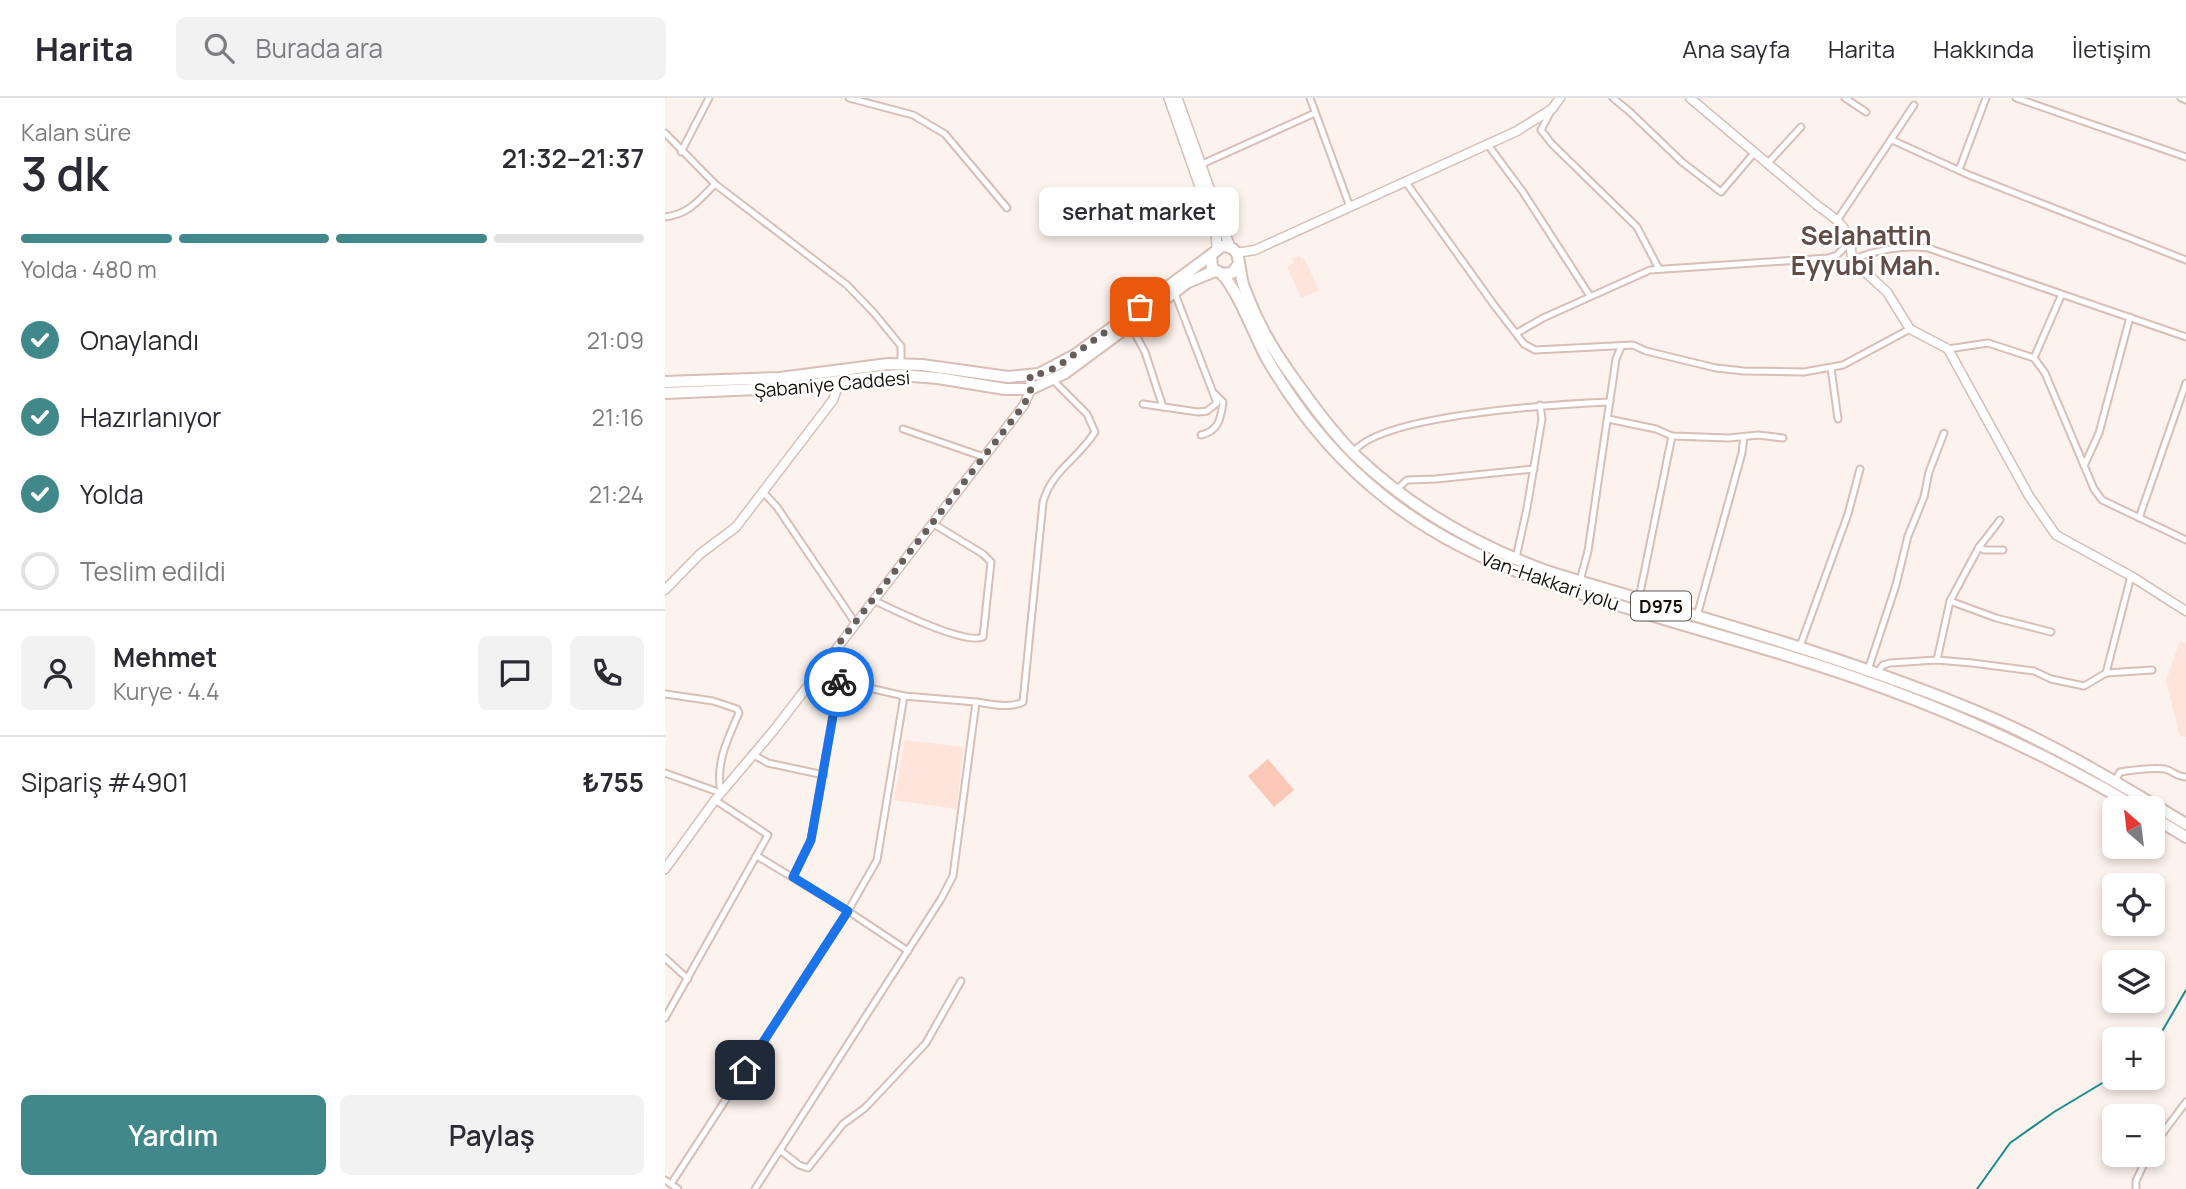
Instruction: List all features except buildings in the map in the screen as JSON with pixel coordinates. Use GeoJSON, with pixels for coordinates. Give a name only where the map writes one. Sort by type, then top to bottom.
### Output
{"type":"FeatureCollection","features":[{"type":"Feature","properties":{"kind":"highway"},"geometry":{"type":"LineString","coordinates":[[665,382],[780,378],[878,364],[937,367],[988,376],[1049,376],[1214,251],[1233,250],[1238,265],[1232,272],[1218,273],[1210,264],[1214,251]]}},
{"type":"Feature","properties":{"kind":"highway","name":"D975"},"geometry":{"type":"LineString","coordinates":[[1238,265],[1251,305],[1282,372],[1353,453],[1396,490],[1452,527],[1515,560],[1697,617],[1798,653],[1872,671],[2005,724],[2115,782],[2186,824]]}},
{"type":"Feature","properties":{"kind":"highway","name":"Şabaniye Caddesi"},"geometry":{"type":"LineString","coordinates":[[665,393],[746,391],[885,376],[922,376],[1005,389],[1031,389],[1130,324],[1174,291],[1199,276],[1218,273]]}},
{"type":"Feature","properties":{"kind":"highway","name":"Van-Hakkari yolu"},"geometry":{"type":"LineString","coordinates":[[1218,273],[1231,285],[1253,333],[1282,372],[1316,429],[1345,463],[1387,500],[1445,540],[1513,572],[1798,653],[1991,731],[2117,796]]}},
{"type":"Feature","properties":{"kind":"highway"},"geometry":{"type":"LineString","coordinates":[[1445,540],[1452,527]]}},
{"type":"Feature","properties":{"kind":"highway"},"geometry":{"type":"LineString","coordinates":[[2165,824],[2186,837]]}},
{"type":"Feature","properties":{"kind":"main road"},"geometry":{"type":"LineString","coordinates":[[1169,98],[1216,232],[1214,251]]}},
{"type":"Feature","properties":{"kind":"main road"},"geometry":{"type":"LineString","coordinates":[[1177,98],[1233,250]]}},
{"type":"Feature","properties":{"kind":"street"},"geometry":{"type":"LineString","coordinates":[[681,152],[709,98]]}},
{"type":"Feature","properties":{"kind":"street"},"geometry":{"type":"LineString","coordinates":[[849,98],[913,115],[945,134],[1007,208]]}},
{"type":"Feature","properties":{"kind":"street"},"geometry":{"type":"LineString","coordinates":[[1310,98],[1350,207]]}},
{"type":"Feature","properties":{"kind":"street"},"geometry":{"type":"LineString","coordinates":[[1560,98],[1541,130],[1637,227],[1659,269]]}},
{"type":"Feature","properties":{"kind":"street"},"geometry":{"type":"LineString","coordinates":[[1613,98],[1682,162],[1721,192],[1755,152]]}},
{"type":"Feature","properties":{"kind":"street"},"geometry":{"type":"LineString","coordinates":[[1690,98],[1818,206],[1838,219],[1851,240],[1852,260],[1888,292],[1910,329],[1948,349],[2029,496],[2056,535],[2131,576],[2186,611]]}},
{"type":"Feature","properties":{"kind":"street"},"geometry":{"type":"LineString","coordinates":[[1845,98],[1866,112]]}},
{"type":"Feature","properties":{"kind":"street"},"geometry":{"type":"LineString","coordinates":[[1959,170],[1986,98]]}},
{"type":"Feature","properties":{"kind":"street"},"geometry":{"type":"LineString","coordinates":[[2016,98],[2186,156]]}},
{"type":"Feature","properties":{"kind":"street"},"geometry":{"type":"LineString","coordinates":[[2181,98],[2186,100]]}},
{"type":"Feature","properties":{"kind":"street"},"geometry":{"type":"LineString","coordinates":[[1838,219],[1914,105]]}},
{"type":"Feature","properties":{"kind":"street"},"geometry":{"type":"LineString","coordinates":[[1238,265],[1255,250],[1488,145],[1552,109]]}},
{"type":"Feature","properties":{"kind":"street"},"geometry":{"type":"LineString","coordinates":[[1200,165],[1315,113]]}},
{"type":"Feature","properties":{"kind":"street"},"geometry":{"type":"LineString","coordinates":[[1767,164],[1801,127]]}},
{"type":"Feature","properties":{"kind":"street"},"geometry":{"type":"LineString","coordinates":[[665,134],[715,184],[847,285],[901,346],[901,364]]}},
{"type":"Feature","properties":{"kind":"street"},"geometry":{"type":"LineString","coordinates":[[1892,140],[1925,157],[2186,260]]}},
{"type":"Feature","properties":{"kind":"street"},"geometry":{"type":"LineString","coordinates":[[1488,145],[1523,192],[1590,296]]}},
{"type":"Feature","properties":{"kind":"street"},"geometry":{"type":"LineString","coordinates":[[1405,181],[1524,344],[1535,350],[1633,345],[1646,351],[1706,365],[1744,371],[1804,372],[1843,365],[1910,329]]}},
{"type":"Feature","properties":{"kind":"street"},"geometry":{"type":"LineString","coordinates":[[665,217],[681,215],[715,184]]}},
{"type":"Feature","properties":{"kind":"street"},"geometry":{"type":"LineString","coordinates":[[1517,333],[1590,296],[1659,269],[1828,258],[1837,255],[1851,240]]}},
{"type":"Feature","properties":{"kind":"street"},"geometry":{"type":"LineString","coordinates":[[1852,260],[1896,248],[1928,248],[2186,337]]}},
{"type":"Feature","properties":{"kind":"street"},"geometry":{"type":"LineString","coordinates":[[1233,250],[1255,250]]}},
{"type":"Feature","properties":{"kind":"street"},"geometry":{"type":"LineString","coordinates":[[1143,404],[1179,411],[1207,411],[1217,403],[1174,291]]}},
{"type":"Feature","properties":{"kind":"street"},"geometry":{"type":"LineString","coordinates":[[2034,358],[2061,296]]}},
{"type":"Feature","properties":{"kind":"street"},"geometry":{"type":"LineString","coordinates":[[2084,466],[2099,433],[2130,317]]}},
{"type":"Feature","properties":{"kind":"street"},"geometry":{"type":"LineString","coordinates":[[1130,324],[1145,352],[1163,407]]}},
{"type":"Feature","properties":{"kind":"street"},"geometry":{"type":"LineString","coordinates":[[1948,349],[1988,343],[2034,358],[2045,373],[2094,489],[2102,500],[2186,540]]}},
{"type":"Feature","properties":{"kind":"street"},"geometry":{"type":"LineString","coordinates":[[1580,582],[1588,551],[1616,359],[1621,347]]}},
{"type":"Feature","properties":{"kind":"street"},"geometry":{"type":"LineString","coordinates":[[1831,368],[1838,419]]}},
{"type":"Feature","properties":{"kind":"street"},"geometry":{"type":"LineString","coordinates":[[665,869],[718,796],[774,730],[1024,405],[1031,389],[1030,376]]}},
{"type":"Feature","properties":{"kind":"street"},"geometry":{"type":"LineString","coordinates":[[839,681],[904,696],[1003,706],[1016,706],[1023,702],[1043,502],[1047,487],[1053,477],[1086,447],[1095,432],[1087,414],[1049,376]]}},
{"type":"Feature","properties":{"kind":"street"},"geometry":{"type":"LineString","coordinates":[[665,590],[700,554],[736,527],[833,400],[841,381]]}},
{"type":"Feature","properties":{"kind":"street"},"geometry":{"type":"LineString","coordinates":[[2139,518],[2186,383]]}},
{"type":"Feature","properties":{"kind":"street"},"geometry":{"type":"LineString","coordinates":[[1201,435],[1210,433],[1217,426],[1223,402],[1215,394]]}},
{"type":"Feature","properties":{"kind":"street"},"geometry":{"type":"LineString","coordinates":[[1353,453],[1358,446],[1374,436],[1403,426],[1540,405],[1610,402]]}},
{"type":"Feature","properties":{"kind":"street"},"geometry":{"type":"LineString","coordinates":[[1513,572],[1542,419],[1540,405]]}},
{"type":"Feature","properties":{"kind":"street"},"geometry":{"type":"LineString","coordinates":[[1608,419],[1656,429],[1672,436],[1758,435],[1783,438]]}},
{"type":"Feature","properties":{"kind":"street"},"geometry":{"type":"LineString","coordinates":[[903,429],[984,457]]}},
{"type":"Feature","properties":{"kind":"street"},"geometry":{"type":"LineString","coordinates":[[1872,671],[1908,536],[1924,497],[1929,472],[1944,433]]}},
{"type":"Feature","properties":{"kind":"street"},"geometry":{"type":"LineString","coordinates":[[1639,599],[1672,436]]}},
{"type":"Feature","properties":{"kind":"street"},"geometry":{"type":"LineString","coordinates":[[1697,617],[1742,453],[1744,437]]}},
{"type":"Feature","properties":{"kind":"street"},"geometry":{"type":"LineString","coordinates":[[1396,490],[1407,480],[1534,468]]}},
{"type":"Feature","properties":{"kind":"street"},"geometry":{"type":"LineString","coordinates":[[1798,653],[1848,514],[1860,469]]}},
{"type":"Feature","properties":{"kind":"street"},"geometry":{"type":"LineString","coordinates":[[763,492],[777,506],[856,624]]}},
{"type":"Feature","properties":{"kind":"street"},"geometry":{"type":"LineString","coordinates":[[1937,660],[1950,601],[1979,547],[2000,520]]}},
{"type":"Feature","properties":{"kind":"street"},"geometry":{"type":"LineString","coordinates":[[873,600],[942,629],[979,639],[983,637],[991,562],[983,554],[932,523]]}},
{"type":"Feature","properties":{"kind":"street"},"geometry":{"type":"LineString","coordinates":[[1979,547],[1984,550],[2003,550]]}},
{"type":"Feature","properties":{"kind":"street"},"geometry":{"type":"LineString","coordinates":[[2106,673],[2131,576]]}},
{"type":"Feature","properties":{"kind":"street"},"geometry":{"type":"LineString","coordinates":[[1950,601],[1996,618],[2051,632]]}},
{"type":"Feature","properties":{"kind":"street"},"geometry":{"type":"LineString","coordinates":[[793,877],[811,840],[839,681],[837,673],[826,660]]}},
{"type":"Feature","properties":{"kind":"street"},"geometry":{"type":"LineString","coordinates":[[1872,671],[1890,663],[1937,660],[2034,671],[2051,680],[2084,686],[2106,673],[2152,670]]}},
{"type":"Feature","properties":{"kind":"street"},"geometry":{"type":"LineString","coordinates":[[665,694],[713,701],[737,709],[739,713],[728,737],[718,771],[718,796]]}},
{"type":"Feature","properties":{"kind":"street"},"geometry":{"type":"LineString","coordinates":[[678,1189],[668,1182],[848,911],[877,860],[904,696]]}},
{"type":"Feature","properties":{"kind":"street"},"geometry":{"type":"LineString","coordinates":[[755,1189],[953,876],[976,702]]}},
{"type":"Feature","properties":{"kind":"street"},"geometry":{"type":"LineString","coordinates":[[752,754],[768,762],[824,775]]}},
{"type":"Feature","properties":{"kind":"street"},"geometry":{"type":"LineString","coordinates":[[2115,782],[2120,772],[2141,769],[2167,769],[2179,777],[2186,777]]}},
{"type":"Feature","properties":{"kind":"street"},"geometry":{"type":"LineString","coordinates":[[665,773],[718,796],[768,835],[665,1018]]}},
{"type":"Feature","properties":{"kind":"street"},"geometry":{"type":"LineString","coordinates":[[757,856],[908,951]]}},
{"type":"Feature","properties":{"kind":"street"},"geometry":{"type":"LineString","coordinates":[[665,958],[688,979]]}},
{"type":"Feature","properties":{"kind":"street"},"geometry":{"type":"LineString","coordinates":[[781,1151],[799,1166],[808,1168],[843,1124],[865,1108],[926,1043],[961,981]]}},
{"type":"Feature","properties":{"kind":"street"},"geometry":{"type":"LineString","coordinates":[[2165,1130],[2186,1102]]}},
{"type":"Feature","properties":{"kind":"street"},"geometry":{"type":"LineString","coordinates":[[2136,1189],[2136,1181],[2142,1167]]}},
{"type":"Feature","properties":{"kind":"shaded area"},"geometry":{"type":"Polygon","coordinates":[[[1300,256],[1301,259],[1304,258],[1319,290],[1301,298],[1287,266],[1294,263],[1292,259],[1300,256]]]}},
{"type":"Feature","properties":{"kind":"shaded area"},"geometry":{"type":"Polygon","coordinates":[[[2180,641],[2186,644],[2186,737],[2180,736],[2166,681],[2180,641]]]}},
{"type":"Feature","properties":{"kind":"shaded area"},"geometry":{"type":"Polygon","coordinates":[[[905,740],[963,747],[957,809],[894,800],[905,740]]]}},
{"type":"Feature","properties":{"kind":"shaded area"},"geometry":{"type":"Polygon","coordinates":[[[1268,759],[1294,790],[1274,807],[1248,776],[1268,759]]]}},
{"type":"Feature","properties":{"kind":"waterway"},"geometry":{"type":"LineString","coordinates":[[2165,1027],[2186,990]]}},
{"type":"Feature","properties":{"kind":"waterway"},"geometry":{"type":"LineString","coordinates":[[1977,1189],[2010,1143],[2102,1083]]}},
{"type":"Feature","properties":{"kind":"way so far"},"geometry":{"type":"LineString","coordinates":[[839,682],[837,673],[826,660],[1024,405],[1031,389],[1030,376],[1047,372],[1061,364],[1140,307]]}},
{"type":"Feature","properties":{"kind":"place","name":"serhat market"},"geometry":{"type":"Point","coordinates":[1140,307]}},
{"type":"Feature","properties":{"kind":"district","name":"Selahattin Eyyubi Mah."},"geometry":{"type":"Point","coordinates":[1866,250]}},
{"type":"Feature","properties":{"kind":"route"},"geometry":{"type":"LineString","coordinates":[[745,1070],[848,911],[793,877],[811,840],[839,682]]}}]}
